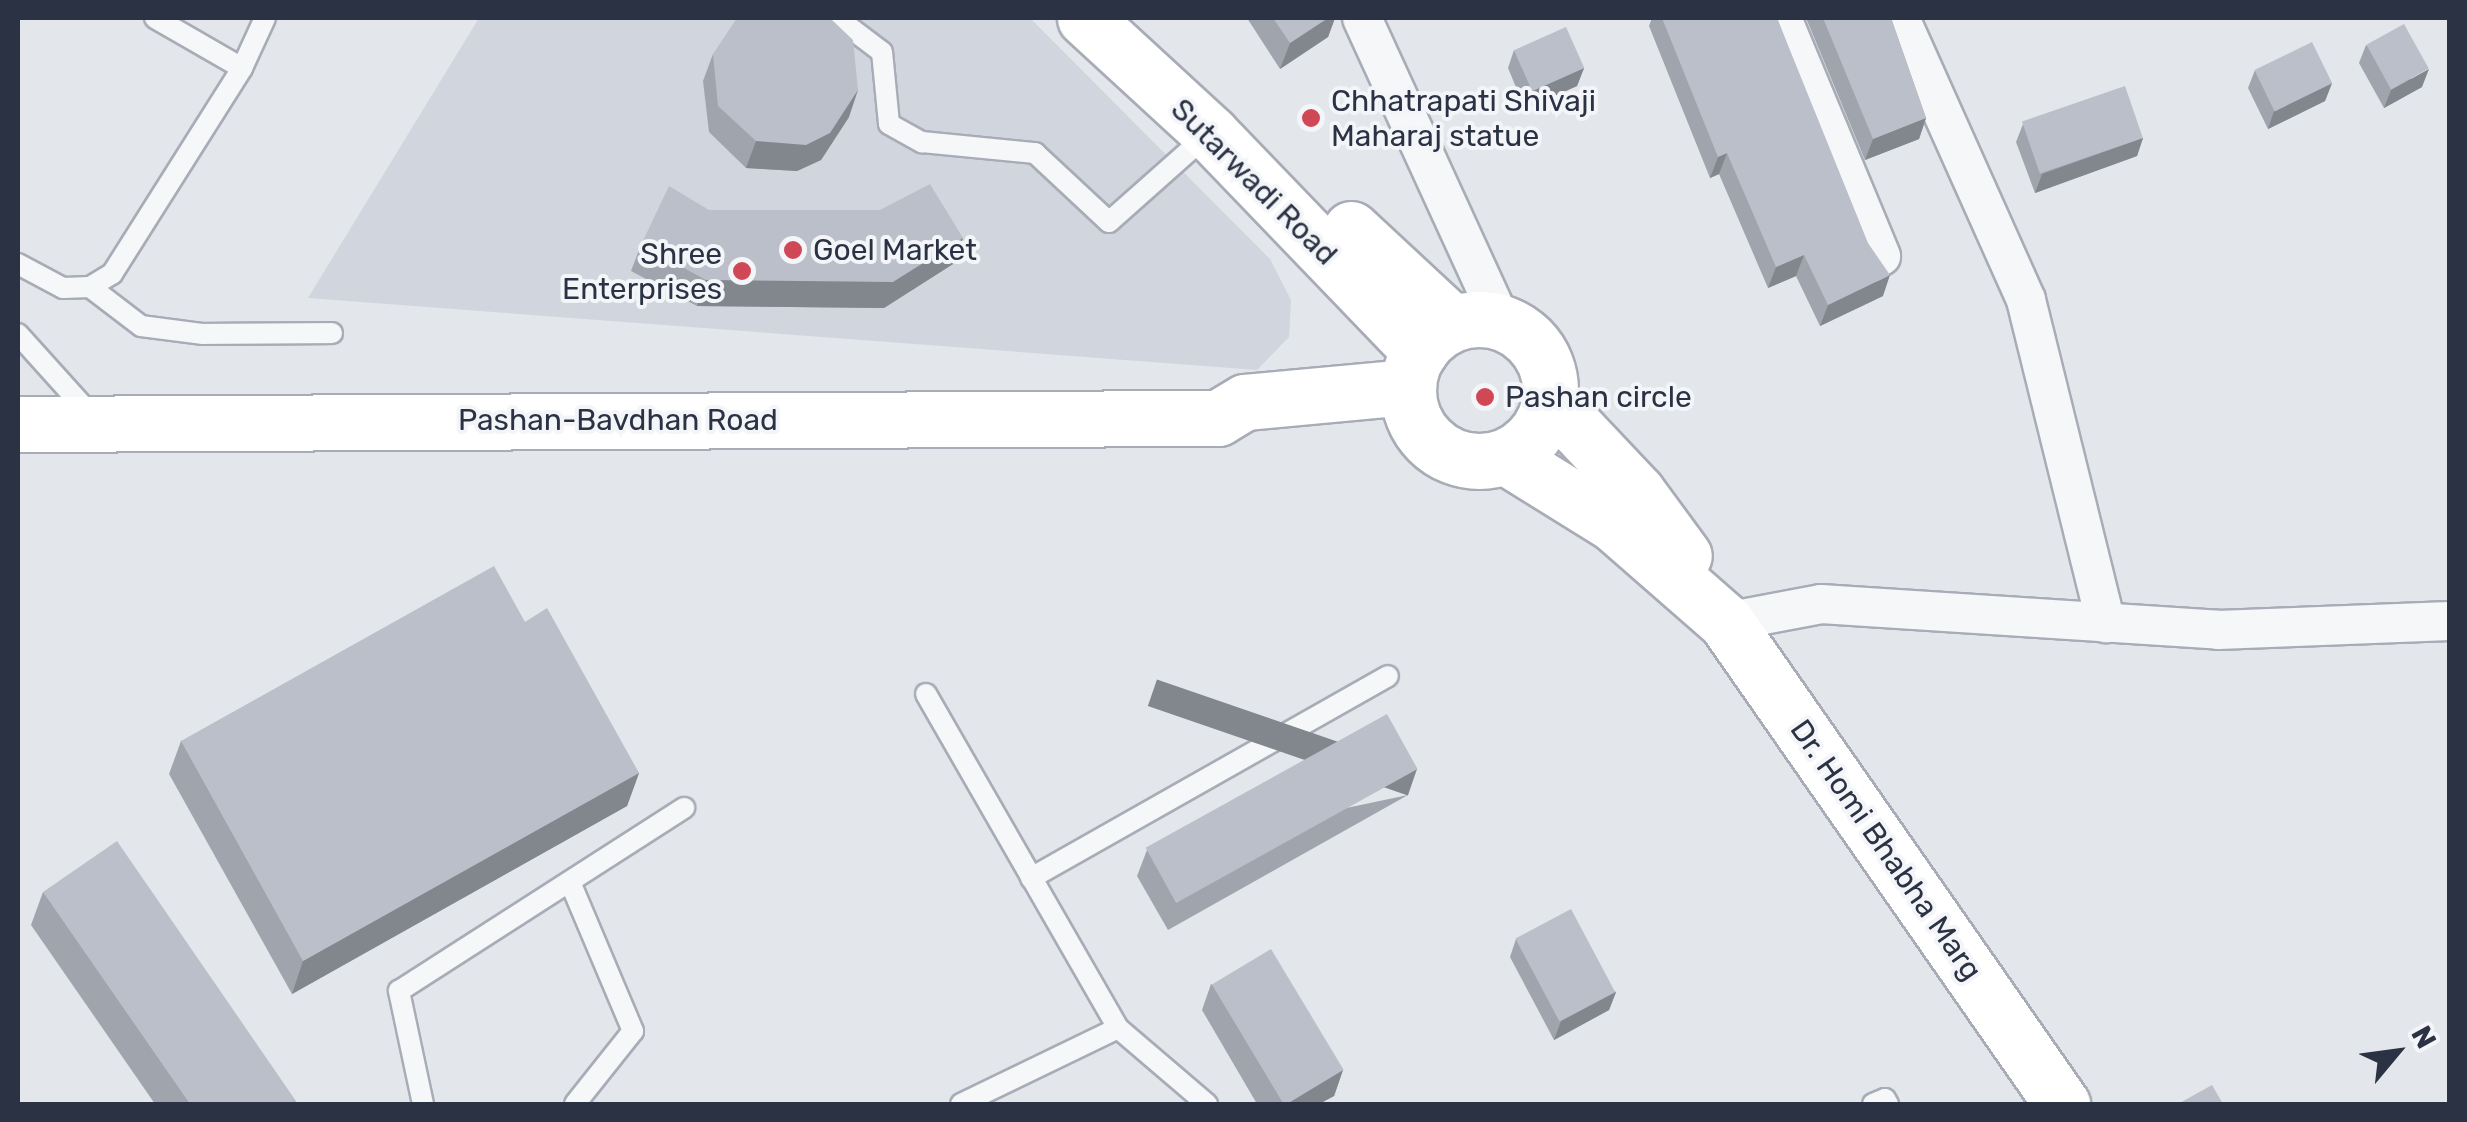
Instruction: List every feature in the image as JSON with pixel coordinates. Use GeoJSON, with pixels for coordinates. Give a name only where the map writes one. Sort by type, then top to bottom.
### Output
{"type":"FeatureCollection","features":[{"type":"Feature","properties":{"kind":"main road","name":"Sutarwadi Road"},"geometry":{"type":"LineString","coordinates":[[1084,18],[1210,133],[1439,360]]}},
{"type":"Feature","properties":{"kind":"main road"},"geometry":{"type":"LineString","coordinates":[[1134,18],[1439,360],[1435,447],[1457,459],[1506,457],[1535,434],[1550,400],[1540,352],[1439,360]]}},
{"type":"Feature","properties":{"kind":"main road","name":"Pashan-Bavdhan Road"},"geometry":{"type":"LineString","coordinates":[[18,424],[1218,418],[1245,402],[1439,360]]}},
{"type":"Feature","properties":{"kind":"main road","name":"Dr. Homi Bhabha Marg"},"geometry":{"type":"LineString","coordinates":[[1550,400],[1637,492],[1691,566],[1715,611],[2062,1104]]}},
{"type":"Feature","properties":{"kind":"main road","name":"Dr. Homi Bhabha Marg"},"geometry":{"type":"LineString","coordinates":[[1506,457],[1614,524],[1715,611]]}},
{"type":"Feature","properties":{"kind":"street"},"geometry":{"type":"LineString","coordinates":[[1362,18],[1439,360]]}},
{"type":"Feature","properties":{"kind":"street"},"geometry":{"type":"LineString","coordinates":[[1782,18],[1880,256]]}},
{"type":"Feature","properties":{"kind":"street"},"geometry":{"type":"LineString","coordinates":[[1900,18],[2026,300],[2106,623]]}},
{"type":"Feature","properties":{"kind":"street"},"geometry":{"type":"LineString","coordinates":[[1715,611],[1822,604],[2106,623],[2294,630],[2450,621]]}},
{"type":"Feature","properties":{"kind":"lane"},"geometry":{"type":"LineString","coordinates":[[155,18],[242,68]]}},
{"type":"Feature","properties":{"kind":"lane"},"geometry":{"type":"LineString","coordinates":[[18,264],[63,288],[90,287],[112,274],[242,68],[264,18]]}},
{"type":"Feature","properties":{"kind":"lane"},"geometry":{"type":"LineString","coordinates":[[837,18],[882,52],[890,124],[922,142],[1036,153],[1109,222],[1210,133]]}},
{"type":"Feature","properties":{"kind":"lane"},"geometry":{"type":"LineString","coordinates":[[90,287],[142,326],[202,334],[332,333]]}},
{"type":"Feature","properties":{"kind":"lane"},"geometry":{"type":"LineString","coordinates":[[18,334],[97,422]]}},
{"type":"Feature","properties":{"kind":"lane"},"geometry":{"type":"LineString","coordinates":[[1031,878],[1388,676]]}},
{"type":"Feature","properties":{"kind":"lane"},"geometry":{"type":"LineString","coordinates":[[926,694],[1118,1028],[1207,1104]]}},
{"type":"Feature","properties":{"kind":"lane"},"geometry":{"type":"LineString","coordinates":[[423,1104],[398,991],[684,808]]}},
{"type":"Feature","properties":{"kind":"lane"},"geometry":{"type":"LineString","coordinates":[[570,882],[633,1031],[574,1104]]}},
{"type":"Feature","properties":{"kind":"lane"},"geometry":{"type":"LineString","coordinates":[[962,1104],[1118,1028]]}},
{"type":"Feature","properties":{"kind":"lane"},"geometry":{"type":"LineString","coordinates":[[1873,1104],[1885,1099],[1888,1104]]}},
{"type":"Feature","properties":{"kind":"shaded area"},"geometry":{"type":"Polygon","coordinates":[[[479,18],[1030,18],[1270,259],[1291,300],[1289,337],[1257,370],[308,298],[479,18]]]}},
{"type":"Feature","properties":{"kind":"building"},"geometry":{"type":"Polygon","coordinates":[[[737,18],[830,18],[853,40],[858,90],[830,133],[806,145],[756,141],[718,106],[713,54],[737,18]]]}},
{"type":"Feature","properties":{"kind":"building"},"geometry":{"type":"Polygon","coordinates":[[[1273,18],[1328,18],[1290,43],[1273,18]]]}},
{"type":"Feature","properties":{"kind":"building"},"geometry":{"type":"Polygon","coordinates":[[[1662,18],[1777,18],[1868,243],[1890,275],[1828,305],[1804,255],[1776,267],[1727,153],[1718,157],[1662,18]]]}},
{"type":"Feature","properties":{"kind":"building"},"geometry":{"type":"Polygon","coordinates":[[[1823,18],[1891,18],[1926,118],[1873,139],[1823,18]]]}},
{"type":"Feature","properties":{"kind":"building"},"geometry":{"type":"Polygon","coordinates":[[[2404,24],[2429,69],[2391,89],[2366,45],[2404,24]]]}},
{"type":"Feature","properties":{"kind":"building"},"geometry":{"type":"Polygon","coordinates":[[[1566,27],[1584,68],[1532,91],[1514,50],[1566,27]]]}},
{"type":"Feature","properties":{"kind":"building"},"geometry":{"type":"Polygon","coordinates":[[[2312,42],[2332,83],[2275,111],[2254,70],[2312,42]]]}},
{"type":"Feature","properties":{"kind":"building"},"geometry":{"type":"Polygon","coordinates":[[[2125,86],[2143,138],[2040,173],[2022,121],[2125,86]]]}},
{"type":"Feature","properties":{"kind":"building","name":"Goel Market"},"geometry":{"type":"Polygon","coordinates":[[[930,184],[963,238],[893,282],[706,280],[641,245],[669,186],[709,210],[880,210],[930,184]]]}},
{"type":"Feature","properties":{"kind":"building"},"geometry":{"type":"Polygon","coordinates":[[[494,566],[525,622],[547,608],[639,773],[303,961],[181,741],[494,566]]]}},
{"type":"Feature","properties":{"kind":"building"},"geometry":{"type":"Polygon","coordinates":[[[1387,714],[1418,769],[1176,903],[1146,848],[1387,714]]]}},
{"type":"Feature","properties":{"kind":"building"},"geometry":{"type":"Polygon","coordinates":[[[117,841],[298,1104],[190,1104],[43,892],[117,841]]]}},
{"type":"Feature","properties":{"kind":"building"},"geometry":{"type":"Polygon","coordinates":[[[1571,909],[1615,992],[1560,1022],[1515,939],[1571,909]]]}},
{"type":"Feature","properties":{"kind":"building"},"geometry":{"type":"Polygon","coordinates":[[[1271,949],[1344,1070],[1284,1104],[1212,985],[1271,949]]]}},
{"type":"Feature","properties":{"kind":"building"},"geometry":{"type":"Polygon","coordinates":[[[2212,1085],[2223,1104],[2178,1104],[2212,1085]]]}},
{"type":"Feature","properties":{"kind":"place","name":"Chhatrapati Shivaji Maharaj statue"},"geometry":{"type":"Point","coordinates":[1311,118]}},
{"type":"Feature","properties":{"kind":"place","name":"Goel Market"},"geometry":{"type":"Point","coordinates":[793,250]}},
{"type":"Feature","properties":{"kind":"place","name":"Shree Enterprises"},"geometry":{"type":"Point","coordinates":[742,271]}},
{"type":"Feature","properties":{"kind":"place","name":"Pashan circle"},"geometry":{"type":"Point","coordinates":[1485,397]}}]}
